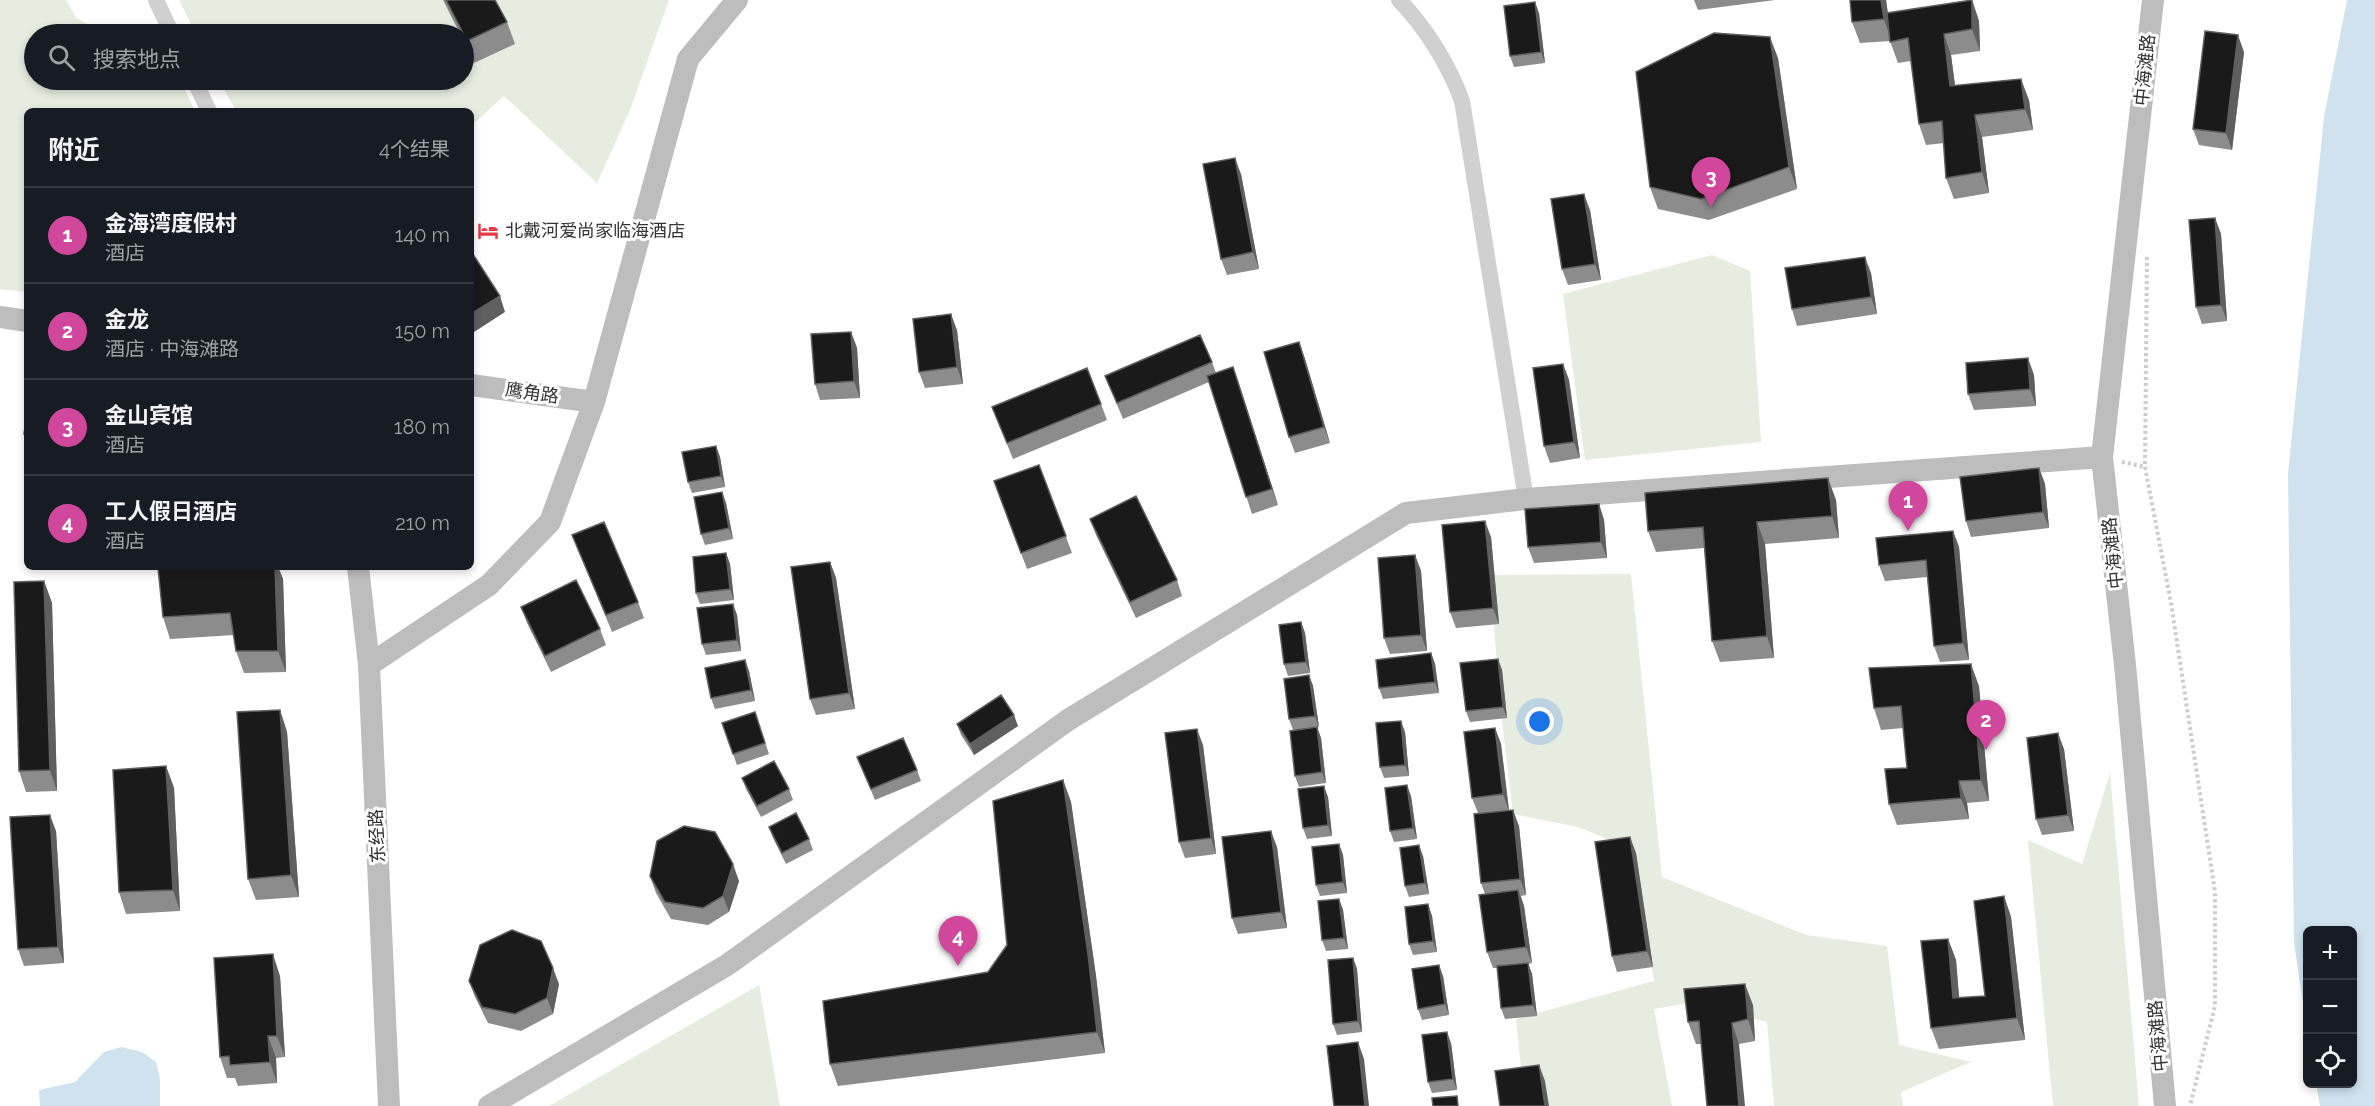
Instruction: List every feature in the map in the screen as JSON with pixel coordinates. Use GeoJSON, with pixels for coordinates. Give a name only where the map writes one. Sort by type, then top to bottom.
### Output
{"type":"FeatureCollection","features":[{"type":"Feature","properties":{"kind":"main road"},"geometry":{"type":"LineString","coordinates":[[369,665],[489,585],[550,522],[594,402],[688,59],[737,0]]}},
{"type":"Feature","properties":{"kind":"main road","name":"中海滩路"},"geometry":{"type":"LineString","coordinates":[[2153,0],[2102,458],[2125,665],[2165,1106]]}},
{"type":"Feature","properties":{"kind":"main road"},"geometry":{"type":"LineString","coordinates":[[0,317],[24,321]]}},
{"type":"Feature","properties":{"kind":"main road","name":"鹰角路"},"geometry":{"type":"LineString","coordinates":[[474,384],[594,402]]}},
{"type":"Feature","properties":{"kind":"main road"},"geometry":{"type":"LineString","coordinates":[[489,1106],[727,965],[1068,720],[1406,513],[1526,499],[2102,458]]}},
{"type":"Feature","properties":{"kind":"main road","name":"东经路"},"geometry":{"type":"LineString","coordinates":[[358,570],[369,665],[389,1106]]}},
{"type":"Feature","properties":{"kind":"street"},"geometry":{"type":"LineString","coordinates":[[156,0],[167,24]]}},
{"type":"Feature","properties":{"kind":"street"},"geometry":{"type":"LineString","coordinates":[[1399,0],[1408,9],[1452,72],[1462,101],[1526,499]]}},
{"type":"Feature","properties":{"kind":"street"},"geometry":{"type":"LineString","coordinates":[[199,90],[208,108]]}},
{"type":"Feature","properties":{"kind":"path"},"geometry":{"type":"LineString","coordinates":[[2147,252],[2145,466],[2171,603],[2216,892],[2215,1006],[2190,1106]]}},
{"type":"Feature","properties":{"kind":"shaded area"},"geometry":{"type":"Polygon","coordinates":[[[0,0],[66,0],[76,18],[88,24],[24,24],[24,90],[185,90],[194,108],[24,108],[24,292],[0,289],[0,0]]]}},
{"type":"Feature","properties":{"kind":"shaded area"},"geometry":{"type":"Polygon","coordinates":[[[179,0],[669,0],[630,110],[597,183],[504,96],[474,123],[474,108],[234,108],[224,90],[474,90],[474,24],[191,24],[179,0]]]}},
{"type":"Feature","properties":{"kind":"shaded area"},"geometry":{"type":"Polygon","coordinates":[[[1712,255],[1750,271],[1761,442],[1585,460],[1563,294],[1712,255]]]}},
{"type":"Feature","properties":{"kind":"shaded area"},"geometry":{"type":"Polygon","coordinates":[[[1631,574],[1662,877],[1806,935],[1887,946],[1899,1045],[1971,1062],[1901,1092],[1903,1106],[1774,1106],[1767,1022],[1696,1002],[1654,1009],[1672,1106],[1525,1106],[1516,1019],[1654,981],[1632,849],[1578,827],[1513,814],[1500,703],[1490,575],[1631,574]]]}},
{"type":"Feature","properties":{"kind":"shaded area"},"geometry":{"type":"Polygon","coordinates":[[[2110,773],[2139,1106],[2053,1106],[2028,840],[2082,864],[2110,773]]]}},
{"type":"Feature","properties":{"kind":"shaded area"},"geometry":{"type":"Polygon","coordinates":[[[759,985],[780,1106],[549,1106],[759,985]]]}},
{"type":"Feature","properties":{"kind":"water"},"geometry":{"type":"Polygon","coordinates":[[[2347,0],[2375,0],[2375,1106],[2320,1106],[2317,1088],[2357,1088],[2357,926],[2303,926],[2303,1002],[2294,943],[2288,474],[2324,117],[2347,0]]]}},
{"type":"Feature","properties":{"kind":"water"},"geometry":{"type":"Polygon","coordinates":[[[121,1047],[142,1052],[156,1062],[160,1079],[160,1106],[40,1106],[39,1090],[75,1082],[104,1052],[121,1047]]]}},
{"type":"Feature","properties":{"kind":"building"},"geometry":{"type":"Polygon","coordinates":[[[446,0],[495,0],[507,22],[474,38],[474,24],[458,24],[446,0]]]}},
{"type":"Feature","properties":{"kind":"building"},"geometry":{"type":"Polygon","coordinates":[[[1850,0],[1881,0],[1884,19],[1852,22],[1850,0]]]}},
{"type":"Feature","properties":{"kind":"building"},"geometry":{"type":"Polygon","coordinates":[[[1972,0],[1972,29],[1944,34],[1950,86],[2021,79],[2025,109],[1975,115],[1982,172],[1946,178],[1942,121],[1919,124],[1908,38],[1890,42],[1887,13],[1972,0]]]}},
{"type":"Feature","properties":{"kind":"building"},"geometry":{"type":"Polygon","coordinates":[[[1535,2],[1541,52],[1510,56],[1504,6],[1535,2]]]}},
{"type":"Feature","properties":{"kind":"building"},"geometry":{"type":"Polygon","coordinates":[[[2205,31],[2238,35],[2226,133],[2193,129],[2205,31]]]}},
{"type":"Feature","properties":{"kind":"building"},"geometry":{"type":"Polygon","coordinates":[[[1714,33],[1770,37],[1789,167],[1701,199],[1650,187],[1636,72],[1714,33]]]}},
{"type":"Feature","properties":{"kind":"building"},"geometry":{"type":"Polygon","coordinates":[[[1235,158],[1253,252],[1221,259],[1203,164],[1235,158]]]}},
{"type":"Feature","properties":{"kind":"building"},"geometry":{"type":"Polygon","coordinates":[[[1584,194],[1595,264],[1562,269],[1551,199],[1584,194]]]}},
{"type":"Feature","properties":{"kind":"building"},"geometry":{"type":"Polygon","coordinates":[[[2215,218],[2221,305],[2196,307],[2189,220],[2215,218]]]}},
{"type":"Feature","properties":{"kind":"building"},"geometry":{"type":"Polygon","coordinates":[[[474,256],[500,296],[474,312],[474,256]]]}},
{"type":"Feature","properties":{"kind":"building"},"geometry":{"type":"Polygon","coordinates":[[[1865,257],[1871,297],[1792,309],[1785,268],[1865,257]]]}},
{"type":"Feature","properties":{"kind":"building"},"geometry":{"type":"Polygon","coordinates":[[[951,314],[957,367],[919,372],[913,319],[951,314]]]}},
{"type":"Feature","properties":{"kind":"building"},"geometry":{"type":"Polygon","coordinates":[[[851,332],[854,381],[815,384],[811,334],[851,332]]]}},
{"type":"Feature","properties":{"kind":"building"},"geometry":{"type":"Polygon","coordinates":[[[1200,335],[1212,362],[1117,403],[1105,376],[1200,335]]]}},
{"type":"Feature","properties":{"kind":"building"},"geometry":{"type":"Polygon","coordinates":[[[1299,342],[1324,427],[1289,437],[1264,352],[1299,342]]]}},
{"type":"Feature","properties":{"kind":"building"},"geometry":{"type":"Polygon","coordinates":[[[2028,358],[2030,389],[1968,394],[1966,363],[2028,358]]]}},
{"type":"Feature","properties":{"kind":"building"},"geometry":{"type":"Polygon","coordinates":[[[1563,364],[1574,442],[1544,446],[1533,368],[1563,364]]]}},
{"type":"Feature","properties":{"kind":"building"},"geometry":{"type":"Polygon","coordinates":[[[1233,367],[1272,489],[1246,497],[1207,376],[1233,367]]]}},
{"type":"Feature","properties":{"kind":"building"},"geometry":{"type":"Polygon","coordinates":[[[1087,368],[1101,404],[1007,443],[992,407],[1087,368]]]}},
{"type":"Feature","properties":{"kind":"building"},"geometry":{"type":"Polygon","coordinates":[[[716,446],[721,476],[688,482],[682,452],[716,446]]]}},
{"type":"Feature","properties":{"kind":"building"},"geometry":{"type":"Polygon","coordinates":[[[1039,465],[1066,536],[1021,553],[994,481],[1039,465]]]}},
{"type":"Feature","properties":{"kind":"building"},"geometry":{"type":"Polygon","coordinates":[[[2039,468],[2043,512],[1966,521],[1960,477],[2039,468]]]}},
{"type":"Feature","properties":{"kind":"building"},"geometry":{"type":"Polygon","coordinates":[[[1828,478],[1832,516],[1757,522],[1767,636],[1712,641],[1703,527],[1648,531],[1645,493],[1828,478]]]}},
{"type":"Feature","properties":{"kind":"building"},"geometry":{"type":"Polygon","coordinates":[[[722,492],[729,528],[701,534],[694,497],[722,492]]]}},
{"type":"Feature","properties":{"kind":"building"},"geometry":{"type":"Polygon","coordinates":[[[1136,496],[1177,580],[1130,602],[1090,519],[1136,496]]]}},
{"type":"Feature","properties":{"kind":"building"},"geometry":{"type":"Polygon","coordinates":[[[1599,504],[1601,542],[1528,547],[1525,509],[1599,504]]]}},
{"type":"Feature","properties":{"kind":"building"},"geometry":{"type":"Polygon","coordinates":[[[1485,521],[1493,608],[1450,612],[1442,525],[1485,521]]]}},
{"type":"Feature","properties":{"kind":"building"},"geometry":{"type":"Polygon","coordinates":[[[604,522],[638,602],[606,615],[572,535],[604,522]]]}},
{"type":"Feature","properties":{"kind":"building"},"geometry":{"type":"Polygon","coordinates":[[[1953,531],[1963,643],[1934,646],[1926,560],[1879,565],[1876,538],[1953,531]]]}},
{"type":"Feature","properties":{"kind":"building"},"geometry":{"type":"Polygon","coordinates":[[[726,553],[730,589],[696,593],[693,557],[726,553]]]}},
{"type":"Feature","properties":{"kind":"building"},"geometry":{"type":"Polygon","coordinates":[[[1415,555],[1421,635],[1384,638],[1378,558],[1415,555]]]}},
{"type":"Feature","properties":{"kind":"building"},"geometry":{"type":"Polygon","coordinates":[[[830,562],[849,693],[810,699],[791,567],[830,562]]]}},
{"type":"Feature","properties":{"kind":"building"},"geometry":{"type":"Polygon","coordinates":[[[158,570],[275,570],[278,651],[236,651],[230,613],[163,617],[158,570]]]}},
{"type":"Feature","properties":{"kind":"building"},"geometry":{"type":"Polygon","coordinates":[[[576,580],[600,629],[545,656],[521,607],[576,580]]]}},
{"type":"Feature","properties":{"kind":"building"},"geometry":{"type":"Polygon","coordinates":[[[44,581],[50,770],[19,771],[14,582],[44,581]]]}},
{"type":"Feature","properties":{"kind":"building"},"geometry":{"type":"Polygon","coordinates":[[[733,604],[737,640],[702,644],[697,608],[733,604]]]}},
{"type":"Feature","properties":{"kind":"building"},"geometry":{"type":"Polygon","coordinates":[[[1301,622],[1306,662],[1284,664],[1279,625],[1301,622]]]}},
{"type":"Feature","properties":{"kind":"building"},"geometry":{"type":"Polygon","coordinates":[[[1431,653],[1435,682],[1379,688],[1376,660],[1431,653]]]}},
{"type":"Feature","properties":{"kind":"building"},"geometry":{"type":"Polygon","coordinates":[[[1498,659],[1503,707],[1466,711],[1460,663],[1498,659]]]}},
{"type":"Feature","properties":{"kind":"building"},"geometry":{"type":"Polygon","coordinates":[[[745,660],[751,690],[711,698],[705,668],[745,660]]]}},
{"type":"Feature","properties":{"kind":"building"},"geometry":{"type":"Polygon","coordinates":[[[1971,664],[1981,780],[1959,781],[1961,798],[1889,804],[1885,769],[1907,768],[1901,706],[1874,708],[1869,668],[1971,664]]]}},
{"type":"Feature","properties":{"kind":"building"},"geometry":{"type":"Polygon","coordinates":[[[1309,675],[1315,716],[1289,719],[1284,679],[1309,675]]]}},
{"type":"Feature","properties":{"kind":"building"},"geometry":{"type":"Polygon","coordinates":[[[1001,695],[1014,715],[970,744],[957,724],[1001,695]]]}},
{"type":"Feature","properties":{"kind":"building"},"geometry":{"type":"Polygon","coordinates":[[[280,710],[291,875],[248,879],[237,712],[280,710]]]}},
{"type":"Feature","properties":{"kind":"building"},"geometry":{"type":"Polygon","coordinates":[[[755,712],[765,743],[733,754],[722,723],[755,712]]]}},
{"type":"Feature","properties":{"kind":"building"},"geometry":{"type":"Polygon","coordinates":[[[1401,721],[1405,765],[1380,767],[1376,723],[1401,721]]]}},
{"type":"Feature","properties":{"kind":"building"},"geometry":{"type":"Polygon","coordinates":[[[1317,727],[1322,772],[1295,776],[1290,731],[1317,727]]]}},
{"type":"Feature","properties":{"kind":"building"},"geometry":{"type":"Polygon","coordinates":[[[1495,728],[1503,794],[1472,798],[1464,732],[1495,728]]]}},
{"type":"Feature","properties":{"kind":"building"},"geometry":{"type":"Polygon","coordinates":[[[1197,729],[1211,838],[1179,842],[1165,733],[1197,729]]]}},
{"type":"Feature","properties":{"kind":"building"},"geometry":{"type":"Polygon","coordinates":[[[2058,733],[2068,815],[2036,819],[2027,738],[2058,733]]]}},
{"type":"Feature","properties":{"kind":"building"},"geometry":{"type":"Polygon","coordinates":[[[903,738],[917,770],[871,789],[857,757],[903,738]]]}},
{"type":"Feature","properties":{"kind":"building"},"geometry":{"type":"Polygon","coordinates":[[[774,761],[789,789],[757,806],[742,778],[774,761]]]}},
{"type":"Feature","properties":{"kind":"building"},"geometry":{"type":"Polygon","coordinates":[[[166,766],[173,890],[119,892],[113,770],[166,766]]]}},
{"type":"Feature","properties":{"kind":"building"},"geometry":{"type":"Polygon","coordinates":[[[1063,780],[1097,1032],[830,1064],[823,1001],[988,972],[1007,945],[993,801],[1063,780]]]}},
{"type":"Feature","properties":{"kind":"building"},"geometry":{"type":"Polygon","coordinates":[[[1407,785],[1413,828],[1390,831],[1385,788],[1407,785]]]}},
{"type":"Feature","properties":{"kind":"building"},"geometry":{"type":"Polygon","coordinates":[[[1324,786],[1328,825],[1303,828],[1298,789],[1324,786]]]}},
{"type":"Feature","properties":{"kind":"building"},"geometry":{"type":"Polygon","coordinates":[[[1513,810],[1520,879],[1481,883],[1474,814],[1513,810]]]}},
{"type":"Feature","properties":{"kind":"building"},"geometry":{"type":"Polygon","coordinates":[[[796,813],[809,839],[782,853],[769,827],[796,813]]]}},
{"type":"Feature","properties":{"kind":"building"},"geometry":{"type":"Polygon","coordinates":[[[50,815],[58,947],[18,949],[10,817],[50,815]]]}},
{"type":"Feature","properties":{"kind":"building"},"geometry":{"type":"Polygon","coordinates":[[[684,826],[715,832],[733,864],[723,896],[703,908],[665,902],[650,876],[657,841],[684,826]]]}},
{"type":"Feature","properties":{"kind":"building"},"geometry":{"type":"Polygon","coordinates":[[[1271,831],[1281,912],[1232,918],[1222,837],[1271,831]]]}},
{"type":"Feature","properties":{"kind":"building"},"geometry":{"type":"Polygon","coordinates":[[[1630,837],[1647,951],[1612,956],[1595,842],[1630,837]]]}},
{"type":"Feature","properties":{"kind":"building"},"geometry":{"type":"Polygon","coordinates":[[[1339,844],[1343,882],[1316,885],[1312,847],[1339,844]]]}},
{"type":"Feature","properties":{"kind":"building"},"geometry":{"type":"Polygon","coordinates":[[[1419,845],[1425,883],[1405,886],[1400,848],[1419,845]]]}},
{"type":"Feature","properties":{"kind":"building"},"geometry":{"type":"Polygon","coordinates":[[[1518,890],[1526,947],[1487,952],[1479,895],[1518,890]]]}},
{"type":"Feature","properties":{"kind":"building"},"geometry":{"type":"Polygon","coordinates":[[[2004,896],[2017,1018],[1931,1028],[1921,941],[1948,939],[1953,998],[1985,996],[1974,901],[2004,896]]]}},
{"type":"Feature","properties":{"kind":"building"},"geometry":{"type":"Polygon","coordinates":[[[1339,899],[1344,938],[1322,940],[1318,901],[1339,899]]]}},
{"type":"Feature","properties":{"kind":"building"},"geometry":{"type":"Polygon","coordinates":[[[1428,904],[1433,941],[1409,944],[1405,907],[1428,904]]]}},
{"type":"Feature","properties":{"kind":"building"},"geometry":{"type":"Polygon","coordinates":[[[512,930],[541,941],[553,968],[547,998],[515,1014],[482,1007],[469,981],[480,945],[512,930]]]}},
{"type":"Feature","properties":{"kind":"building"},"geometry":{"type":"Polygon","coordinates":[[[273,954],[277,1036],[268,1036],[270,1062],[230,1065],[229,1056],[220,1057],[214,958],[273,954]]]}},
{"type":"Feature","properties":{"kind":"building"},"geometry":{"type":"Polygon","coordinates":[[[1353,958],[1358,1021],[1333,1024],[1328,960],[1353,958]]]}},
{"type":"Feature","properties":{"kind":"building"},"geometry":{"type":"Polygon","coordinates":[[[1528,963],[1533,1005],[1501,1008],[1497,966],[1528,963]]]}},
{"type":"Feature","properties":{"kind":"building"},"geometry":{"type":"Polygon","coordinates":[[[1439,965],[1445,1004],[1418,1009],[1412,969],[1439,965]]]}},
{"type":"Feature","properties":{"kind":"building"},"geometry":{"type":"Polygon","coordinates":[[[1745,984],[1748,1019],[1732,1023],[1739,1106],[1707,1106],[1699,1021],[1688,1022],[1684,989],[1745,984]]]}},
{"type":"Feature","properties":{"kind":"building"},"geometry":{"type":"Polygon","coordinates":[[[1447,1032],[1453,1079],[1428,1082],[1422,1035],[1447,1032]]]}},
{"type":"Feature","properties":{"kind":"building"},"geometry":{"type":"Polygon","coordinates":[[[1358,1042],[1365,1106],[1334,1106],[1327,1046],[1358,1042]]]}},
{"type":"Feature","properties":{"kind":"building"},"geometry":{"type":"Polygon","coordinates":[[[1539,1065],[1545,1106],[1500,1106],[1495,1071],[1539,1065]]]}},
{"type":"Feature","properties":{"kind":"building"},"geometry":{"type":"Polygon","coordinates":[[[1457,1096],[1458,1106],[1433,1106],[1432,1098],[1457,1096]]]}},
{"type":"Feature","properties":{"kind":"place","name":"金山宾馆"},"geometry":{"type":"Point","coordinates":[1711,207]}},
{"type":"Feature","properties":{"kind":"place","name":"北戴河爱尚家临海酒店"},"geometry":{"type":"Point","coordinates":[488,231]}},
{"type":"Feature","properties":{"kind":"place","name":"金海湾度假村"},"geometry":{"type":"Point","coordinates":[1908,531]}},
{"type":"Feature","properties":{"kind":"place","name":"金龙"},"geometry":{"type":"Point","coordinates":[1986,750]}},
{"type":"Feature","properties":{"kind":"place","name":"工人假日酒店"},"geometry":{"type":"Point","coordinates":[958,966]}}]}
